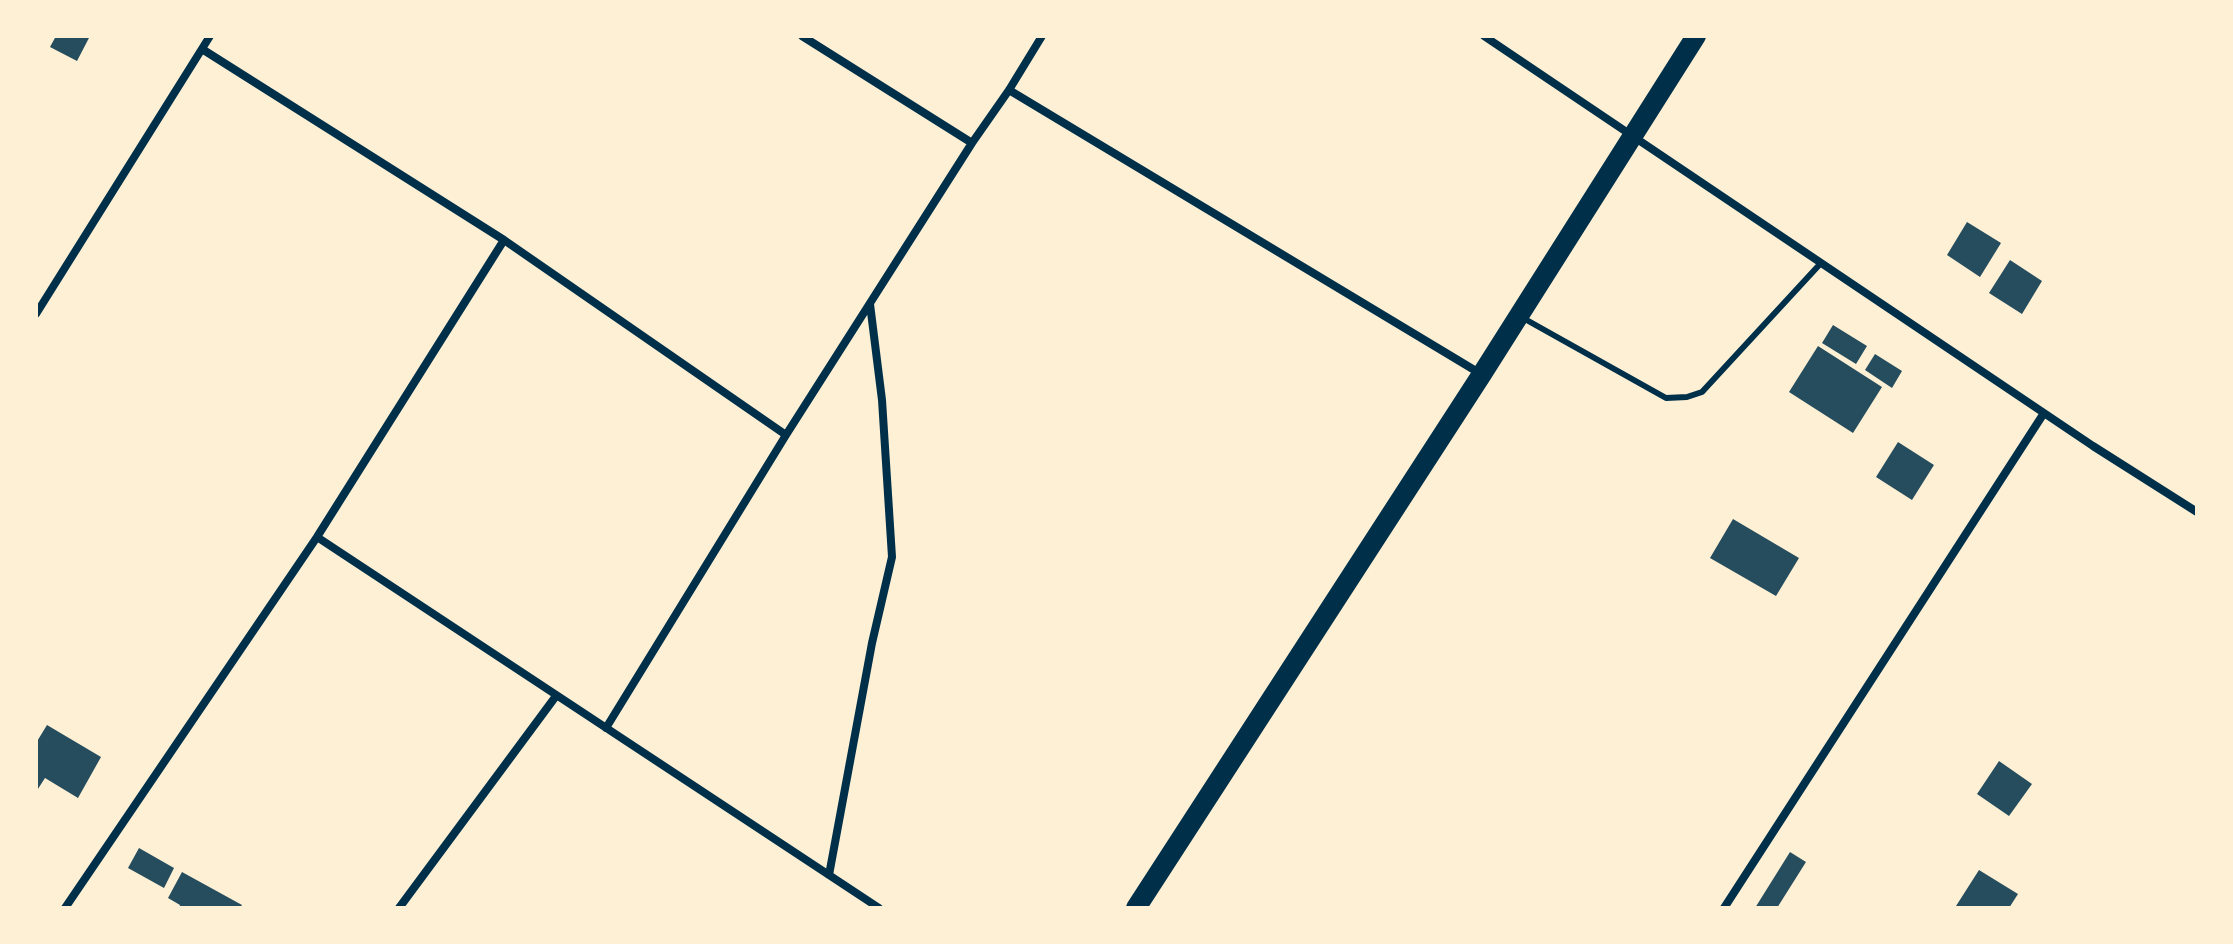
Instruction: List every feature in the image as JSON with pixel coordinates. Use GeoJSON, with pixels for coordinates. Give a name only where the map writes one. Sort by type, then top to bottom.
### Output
{"type":"FeatureCollection","features":[{"type":"Feature","properties":{"kind":"main road"},"geometry":{"type":"LineString","coordinates":[[1136,908],[1482,374],[1696,36]]}},
{"type":"Feature","properties":{"kind":"street"},"geometry":{"type":"LineString","coordinates":[[36,314],[210,36]]}},
{"type":"Feature","properties":{"kind":"street"},"geometry":{"type":"LineString","coordinates":[[802,36],[972,143]]}},
{"type":"Feature","properties":{"kind":"street"},"geometry":{"type":"LineString","coordinates":[[606,728],[786,435],[1042,36]]}},
{"type":"Feature","properties":{"kind":"street"},"geometry":{"type":"LineString","coordinates":[[1484,36],[2044,413],[2197,512]]}},
{"type":"Feature","properties":{"kind":"street"},"geometry":{"type":"LineString","coordinates":[[202,49],[504,240],[786,435]]}},
{"type":"Feature","properties":{"kind":"street"},"geometry":{"type":"LineString","coordinates":[[1009,90],[1482,374]]}},
{"type":"Feature","properties":{"kind":"street"},"geometry":{"type":"LineString","coordinates":[[65,908],[317,537],[504,240]]}},
{"type":"Feature","properties":{"kind":"street"},"geometry":{"type":"LineString","coordinates":[[829,875],[872,643],[892,557],[882,400],[870,304]]}},
{"type":"Feature","properties":{"kind":"street"},"geometry":{"type":"LineString","coordinates":[[1724,908],[2044,413]]}},
{"type":"Feature","properties":{"kind":"street"},"geometry":{"type":"LineString","coordinates":[[317,537],[879,908]]}},
{"type":"Feature","properties":{"kind":"street"},"geometry":{"type":"LineString","coordinates":[[399,908],[556,696]]}},
{"type":"Feature","properties":{"kind":"lane"},"geometry":{"type":"LineString","coordinates":[[1519,315],[1666,398],[1687,397],[1702,392],[1821,263]]}},
{"type":"Feature","properties":{"kind":"building"},"geometry":{"type":"Polygon","coordinates":[[[56,36],[90,36],[77,61],[50,47],[56,36]]]}},
{"type":"Feature","properties":{"kind":"building"},"geometry":{"type":"Polygon","coordinates":[[[1967,222],[2001,243],[1980,277],[1947,255],[1967,222]]]}},
{"type":"Feature","properties":{"kind":"building"},"geometry":{"type":"Polygon","coordinates":[[[2010,260],[2042,281],[2022,314],[1989,293],[2010,260]]]}},
{"type":"Feature","properties":{"kind":"building"},"geometry":{"type":"Polygon","coordinates":[[[1833,325],[1867,346],[1856,364],[1822,343],[1833,325]]]}},
{"type":"Feature","properties":{"kind":"building"},"geometry":{"type":"Polygon","coordinates":[[[1818,346],[1882,387],[1853,433],[1789,392],[1818,346]]]}},
{"type":"Feature","properties":{"kind":"building"},"geometry":{"type":"Polygon","coordinates":[[[1875,354],[1902,371],[1892,388],[1865,370],[1875,354]]]}},
{"type":"Feature","properties":{"kind":"building"},"geometry":{"type":"Polygon","coordinates":[[[1898,442],[1934,465],[1912,500],[1876,477],[1898,442]]]}},
{"type":"Feature","properties":{"kind":"building"},"geometry":{"type":"Polygon","coordinates":[[[1733,519],[1799,558],[1776,596],[1710,558],[1733,519]]]}},
{"type":"Feature","properties":{"kind":"building"},"geometry":{"type":"Polygon","coordinates":[[[47,725],[101,757],[78,798],[45,778],[36,792],[36,743],[47,725]]]}},
{"type":"Feature","properties":{"kind":"building"},"geometry":{"type":"Polygon","coordinates":[[[1999,761],[2032,784],[2009,816],[1977,794],[1999,761]]]}},
{"type":"Feature","properties":{"kind":"building"},"geometry":{"type":"Polygon","coordinates":[[[139,848],[174,868],[164,888],[128,868],[139,848]]]}},
{"type":"Feature","properties":{"kind":"building"},"geometry":{"type":"Polygon","coordinates":[[[1790,852],[1806,862],[1777,908],[1755,908],[1790,852]]]}},
{"type":"Feature","properties":{"kind":"building"},"geometry":{"type":"Polygon","coordinates":[[[1979,870],[2018,894],[2009,908],[1956,906],[1979,870]]]}},
{"type":"Feature","properties":{"kind":"building"},"geometry":{"type":"Polygon","coordinates":[[[182,872],[242,905],[240,908],[179,908],[180,905],[168,898],[182,872]]]}}]}
